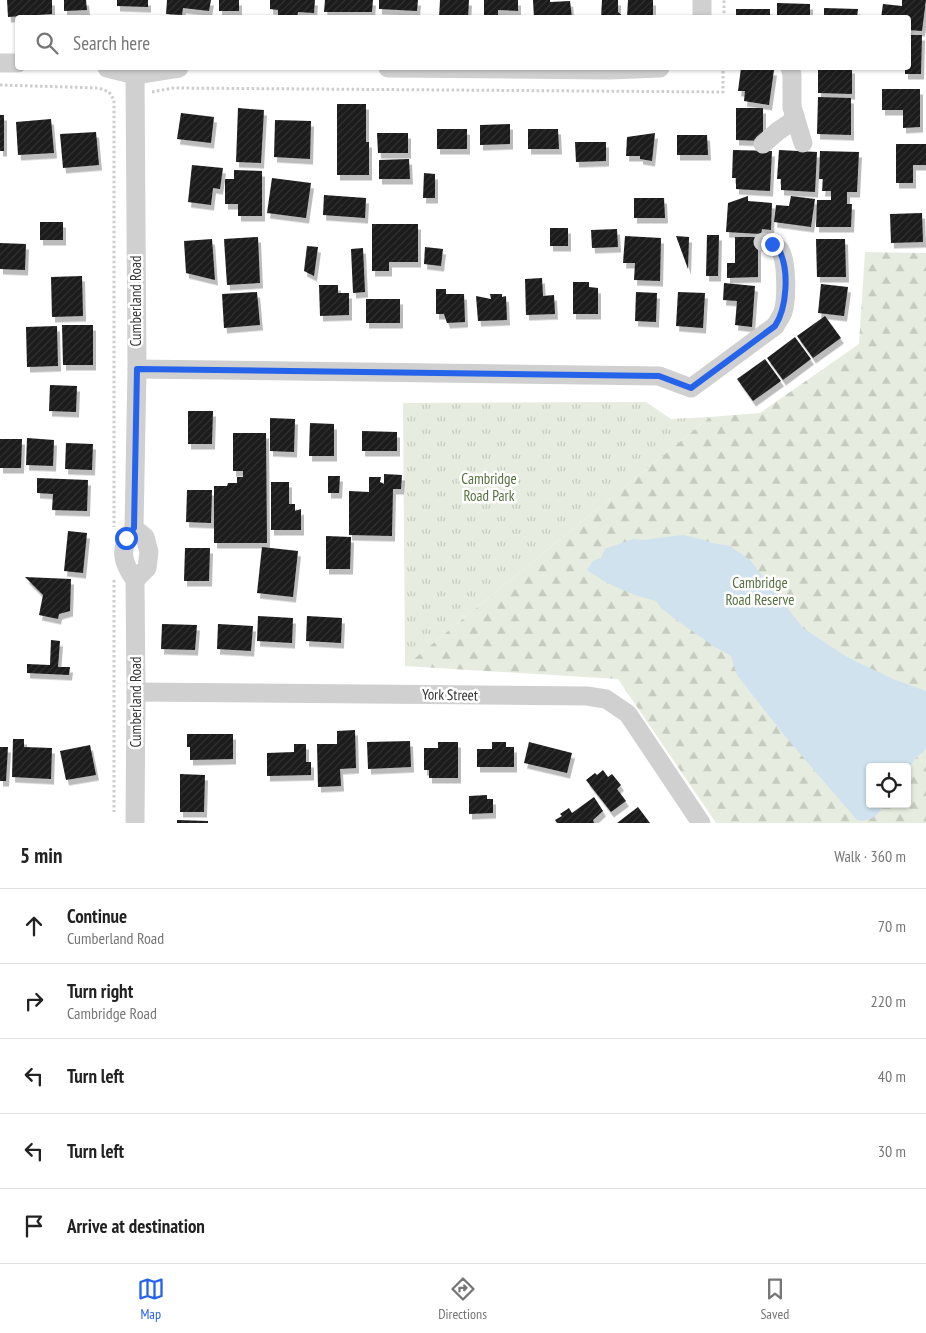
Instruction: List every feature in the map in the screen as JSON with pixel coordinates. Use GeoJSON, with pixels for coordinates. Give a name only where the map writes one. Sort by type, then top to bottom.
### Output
{"type":"FeatureCollection","features":[{"type":"Feature","properties":{"kind":"street"},"geometry":{"type":"LineString","coordinates":[[702,0],[702,15]]}},
{"type":"Feature","properties":{"kind":"street"},"geometry":{"type":"LineString","coordinates":[[0,63],[15,63]]}},
{"type":"Feature","properties":{"kind":"street"},"geometry":{"type":"LineString","coordinates":[[110,70],[135,84],[174,70]]}},
{"type":"Feature","properties":{"kind":"street"},"geometry":{"type":"LineString","coordinates":[[793,71],[792,107],[803,143]]}},
{"type":"Feature","properties":{"kind":"street","name":"Cumberland Road"},"geometry":{"type":"LineString","coordinates":[[135,84],[137,369],[134,528],[126,538],[123,556],[126,568],[135,580],[135,823]]}},
{"type":"Feature","properties":{"kind":"street"},"geometry":{"type":"LineString","coordinates":[[764,144],[790,123],[795,116]]}},
{"type":"Feature","properties":{"kind":"street"},"geometry":{"type":"LineString","coordinates":[[137,369],[659,376],[691,388],[775,326],[780,319],[785,300],[783,262],[780,250],[772,244],[763,242]]}},
{"type":"Feature","properties":{"kind":"street"},"geometry":{"type":"LineString","coordinates":[[134,528],[145,537],[149,552],[147,568],[135,580]]}},
{"type":"Feature","properties":{"kind":"street","name":"York Street"},"geometry":{"type":"LineString","coordinates":[[136,692],[587,696],[606,699],[628,714],[701,823]]}},
{"type":"Feature","properties":{"kind":"path"},"geometry":{"type":"LineString","coordinates":[[724,0],[724,15]]}},
{"type":"Feature","properties":{"kind":"path"},"geometry":{"type":"LineString","coordinates":[[109,92],[135,84],[157,92],[183,88],[723,92],[723,70]]}},
{"type":"Feature","properties":{"kind":"path"},"geometry":{"type":"LineString","coordinates":[[0,85],[99,88],[109,92],[114,100],[114,530]]}},
{"type":"Feature","properties":{"kind":"path"},"geometry":{"type":"LineString","coordinates":[[114,580],[114,812]]}},
{"type":"Feature","properties":{"kind":"green space","name":"Cambridge Road Reserve"},"geometry":{"type":"Polygon","coordinates":[[[865,252],[926,253],[926,823],[716,823],[618,679],[405,666],[710,417],[760,413],[859,344],[865,252]]]}},
{"type":"Feature","properties":{"kind":"green space","name":"Cambridge Road Park"},"geometry":{"type":"Polygon","coordinates":[[[646,402],[671,419],[710,417],[405,666],[403,403],[646,402]]]}},
{"type":"Feature","properties":{"kind":"water"},"geometry":{"type":"Polygon","coordinates":[[[683,535],[730,546],[750,560],[803,628],[847,657],[893,679],[926,691],[926,749],[911,765],[911,763],[866,763],[866,808],[882,808],[874,817],[862,821],[857,820],[784,735],[737,675],[731,656],[679,622],[661,608],[656,601],[635,595],[607,583],[587,570],[593,561],[601,558],[605,549],[633,539],[643,540],[683,535]]]}},
{"type":"Feature","properties":{"kind":"building"},"geometry":{"type":"Polygon","coordinates":[[[7,0],[52,0],[52,14],[15,15],[8,17],[7,0]]]}},
{"type":"Feature","properties":{"kind":"building"},"geometry":{"type":"Polygon","coordinates":[[[64,0],[86,0],[87,10],[64,11],[64,0]]]}},
{"type":"Feature","properties":{"kind":"building"},"geometry":{"type":"Polygon","coordinates":[[[117,0],[148,0],[148,7],[117,6],[117,0]]]}},
{"type":"Feature","properties":{"kind":"building"},"geometry":{"type":"Polygon","coordinates":[[[167,0],[211,0],[209,11],[183,8],[182,15],[166,14],[167,0]]]}},
{"type":"Feature","properties":{"kind":"building"},"geometry":{"type":"Polygon","coordinates":[[[219,0],[239,0],[239,11],[219,11],[219,0]]]}},
{"type":"Feature","properties":{"kind":"building"},"geometry":{"type":"Polygon","coordinates":[[[270,0],[315,0],[314,13],[298,12],[298,15],[278,15],[278,10],[270,9],[270,0]]]}},
{"type":"Feature","properties":{"kind":"building"},"geometry":{"type":"Polygon","coordinates":[[[325,0],[373,0],[372,12],[324,12],[325,0]]]}},
{"type":"Feature","properties":{"kind":"building"},"geometry":{"type":"Polygon","coordinates":[[[379,0],[418,0],[417,11],[379,9],[379,0]]]}},
{"type":"Feature","properties":{"kind":"building"},"geometry":{"type":"Polygon","coordinates":[[[440,0],[469,0],[468,15],[439,15],[440,0]]]}},
{"type":"Feature","properties":{"kind":"building"},"geometry":{"type":"Polygon","coordinates":[[[484,0],[518,0],[518,11],[498,10],[498,15],[484,15],[484,0]]]}},
{"type":"Feature","properties":{"kind":"building"},"geometry":{"type":"Polygon","coordinates":[[[533,0],[550,0],[550,2],[570,1],[572,15],[534,15],[533,0]]]}},
{"type":"Feature","properties":{"kind":"building"},"geometry":{"type":"Polygon","coordinates":[[[602,0],[618,0],[618,12],[622,15],[601,15],[602,0]]]}},
{"type":"Feature","properties":{"kind":"building"},"geometry":{"type":"Polygon","coordinates":[[[628,0],[653,0],[653,15],[627,15],[628,0]]]}},
{"type":"Feature","properties":{"kind":"building"},"geometry":{"type":"Polygon","coordinates":[[[902,0],[926,0],[922,31],[911,30],[911,15],[881,15],[883,4],[902,6],[902,0]]]}},
{"type":"Feature","properties":{"kind":"building"},"geometry":{"type":"Polygon","coordinates":[[[777,3],[810,4],[810,15],[777,15],[777,3]]]}},
{"type":"Feature","properties":{"kind":"building"},"geometry":{"type":"Polygon","coordinates":[[[824,8],[858,9],[857,15],[824,15],[824,8]]]}},
{"type":"Feature","properties":{"kind":"building"},"geometry":{"type":"Polygon","coordinates":[[[736,9],[770,9],[770,15],[736,15],[736,9]]]}},
{"type":"Feature","properties":{"kind":"building"},"geometry":{"type":"Polygon","coordinates":[[[911,35],[922,35],[921,74],[905,74],[905,70],[911,70],[911,35]]]}},
{"type":"Feature","properties":{"kind":"building"},"geometry":{"type":"Polygon","coordinates":[[[741,70],[774,70],[769,105],[744,101],[745,91],[738,91],[741,70]]]}},
{"type":"Feature","properties":{"kind":"building"},"geometry":{"type":"Polygon","coordinates":[[[818,70],[852,70],[852,94],[818,93],[818,70]]]}},
{"type":"Feature","properties":{"kind":"building"},"geometry":{"type":"Polygon","coordinates":[[[882,89],[920,89],[920,127],[903,128],[903,110],[882,110],[882,89]]]}},
{"type":"Feature","properties":{"kind":"building"},"geometry":{"type":"Polygon","coordinates":[[[818,97],[851,98],[851,135],[817,134],[818,97]]]}},
{"type":"Feature","properties":{"kind":"building"},"geometry":{"type":"Polygon","coordinates":[[[337,104],[366,104],[366,142],[369,142],[369,175],[337,175],[337,104]]]}},
{"type":"Feature","properties":{"kind":"building"},"geometry":{"type":"Polygon","coordinates":[[[238,108],[264,110],[261,163],[236,162],[238,108]]]}},
{"type":"Feature","properties":{"kind":"building"},"geometry":{"type":"Polygon","coordinates":[[[736,108],[763,108],[763,141],[736,140],[736,108]]]}},
{"type":"Feature","properties":{"kind":"building"},"geometry":{"type":"Polygon","coordinates":[[[181,113],[214,117],[211,143],[177,139],[181,113]]]}},
{"type":"Feature","properties":{"kind":"building"},"geometry":{"type":"Polygon","coordinates":[[[0,115],[4,115],[4,151],[0,151],[0,115]]]}},
{"type":"Feature","properties":{"kind":"building"},"geometry":{"type":"Polygon","coordinates":[[[51,119],[54,153],[18,155],[16,122],[51,119]]]}},
{"type":"Feature","properties":{"kind":"building"},"geometry":{"type":"Polygon","coordinates":[[[275,120],[311,121],[310,159],[274,157],[275,120]]]}},
{"type":"Feature","properties":{"kind":"building"},"geometry":{"type":"Polygon","coordinates":[[[510,124],[510,144],[480,145],[480,125],[510,124]]]}},
{"type":"Feature","properties":{"kind":"building"},"geometry":{"type":"Polygon","coordinates":[[[437,129],[467,129],[467,149],[437,149],[437,129]]]}},
{"type":"Feature","properties":{"kind":"building"},"geometry":{"type":"Polygon","coordinates":[[[528,129],[558,129],[559,149],[528,149],[528,129]]]}},
{"type":"Feature","properties":{"kind":"building"},"geometry":{"type":"Polygon","coordinates":[[[96,132],[99,165],[63,168],[60,134],[96,132]]]}},
{"type":"Feature","properties":{"kind":"building"},"geometry":{"type":"Polygon","coordinates":[[[377,133],[408,133],[408,153],[378,153],[377,133]]]}},
{"type":"Feature","properties":{"kind":"building"},"geometry":{"type":"Polygon","coordinates":[[[655,133],[652,161],[640,159],[640,156],[626,156],[627,137],[655,133]]]}},
{"type":"Feature","properties":{"kind":"building"},"geometry":{"type":"Polygon","coordinates":[[[677,135],[707,135],[708,155],[677,155],[677,135]]]}},
{"type":"Feature","properties":{"kind":"building"},"geometry":{"type":"Polygon","coordinates":[[[575,142],[606,142],[606,161],[576,162],[575,142]]]}},
{"type":"Feature","properties":{"kind":"building"},"geometry":{"type":"Polygon","coordinates":[[[896,144],[926,144],[926,165],[913,165],[913,183],[896,183],[896,144]]]}},
{"type":"Feature","properties":{"kind":"building"},"geometry":{"type":"Polygon","coordinates":[[[733,150],[772,151],[770,191],[736,189],[736,178],[732,178],[733,150]]]}},
{"type":"Feature","properties":{"kind":"building"},"geometry":{"type":"Polygon","coordinates":[[[779,150],[817,152],[815,192],[781,190],[781,179],[777,179],[779,150]]]}},
{"type":"Feature","properties":{"kind":"building"},"geometry":{"type":"Polygon","coordinates":[[[820,151],[859,152],[857,192],[847,192],[847,204],[852,204],[851,227],[816,227],[817,200],[831,200],[831,191],[822,191],[823,179],[819,179],[820,151]]]}},
{"type":"Feature","properties":{"kind":"building"},"geometry":{"type":"Polygon","coordinates":[[[409,159],[410,179],[379,179],[379,160],[409,159]]]}},
{"type":"Feature","properties":{"kind":"building"},"geometry":{"type":"Polygon","coordinates":[[[192,165],[223,168],[220,189],[213,188],[211,205],[188,202],[192,165]]]}},
{"type":"Feature","properties":{"kind":"building"},"geometry":{"type":"Polygon","coordinates":[[[234,170],[262,171],[262,216],[238,216],[238,204],[225,204],[225,179],[234,179],[234,170]]]}},
{"type":"Feature","properties":{"kind":"building"},"geometry":{"type":"Polygon","coordinates":[[[424,173],[435,174],[435,198],[423,198],[424,173]]]}},
{"type":"Feature","properties":{"kind":"building"},"geometry":{"type":"Polygon","coordinates":[[[272,178],[311,183],[306,218],[267,213],[272,178]]]}},
{"type":"Feature","properties":{"kind":"building"},"geometry":{"type":"Polygon","coordinates":[[[324,195],[366,198],[365,218],[323,215],[324,195]]]}},
{"type":"Feature","properties":{"kind":"building"},"geometry":{"type":"Polygon","coordinates":[[[748,196],[748,201],[772,203],[771,230],[762,229],[761,234],[726,232],[728,203],[748,196]]]}},
{"type":"Feature","properties":{"kind":"building"},"geometry":{"type":"Polygon","coordinates":[[[791,196],[815,199],[811,227],[774,222],[776,205],[789,206],[791,196]]]}},
{"type":"Feature","properties":{"kind":"building"},"geometry":{"type":"Polygon","coordinates":[[[634,198],[664,198],[665,218],[634,218],[634,198]]]}},
{"type":"Feature","properties":{"kind":"building"},"geometry":{"type":"Polygon","coordinates":[[[922,213],[923,242],[891,243],[890,214],[922,213]]]}},
{"type":"Feature","properties":{"kind":"building"},"geometry":{"type":"Polygon","coordinates":[[[40,222],[63,222],[63,240],[40,240],[40,222]]]}},
{"type":"Feature","properties":{"kind":"building"},"geometry":{"type":"Polygon","coordinates":[[[372,224],[418,224],[418,262],[389,262],[389,271],[372,271],[372,224]]]}},
{"type":"Feature","properties":{"kind":"building"},"geometry":{"type":"Polygon","coordinates":[[[550,228],[568,228],[568,246],[550,246],[550,228]]]}},
{"type":"Feature","properties":{"kind":"building"},"geometry":{"type":"Polygon","coordinates":[[[617,229],[618,247],[592,248],[591,230],[617,229]]]}},
{"type":"Feature","properties":{"kind":"building"},"geometry":{"type":"Polygon","coordinates":[[[707,235],[719,235],[718,276],[706,276],[707,235]]]}},
{"type":"Feature","properties":{"kind":"building"},"geometry":{"type":"Polygon","coordinates":[[[625,236],[661,238],[660,281],[634,280],[635,263],[623,263],[625,236]]]}},
{"type":"Feature","properties":{"kind":"building"},"geometry":{"type":"Polygon","coordinates":[[[676,236],[689,237],[688,269],[676,236]]]}},
{"type":"Feature","properties":{"kind":"building"},"geometry":{"type":"Polygon","coordinates":[[[258,237],[260,283],[227,285],[224,239],[258,237]]]}},
{"type":"Feature","properties":{"kind":"building"},"geometry":{"type":"Polygon","coordinates":[[[735,237],[758,237],[758,277],[727,278],[727,263],[735,263],[735,237]]]}},
{"type":"Feature","properties":{"kind":"building"},"geometry":{"type":"Polygon","coordinates":[[[212,239],[215,280],[186,273],[184,241],[212,239]]]}},
{"type":"Feature","properties":{"kind":"building"},"geometry":{"type":"Polygon","coordinates":[[[816,239],[845,239],[846,277],[817,277],[816,239]]]}},
{"type":"Feature","properties":{"kind":"building"},"geometry":{"type":"Polygon","coordinates":[[[0,243],[26,244],[25,270],[0,269],[0,243]]]}},
{"type":"Feature","properties":{"kind":"building"},"geometry":{"type":"Polygon","coordinates":[[[307,246],[318,247],[314,276],[304,271],[307,246]]]}},
{"type":"Feature","properties":{"kind":"building"},"geometry":{"type":"Polygon","coordinates":[[[425,247],[443,249],[441,266],[424,264],[425,247]]]}},
{"type":"Feature","properties":{"kind":"building"},"geometry":{"type":"Polygon","coordinates":[[[363,248],[365,292],[353,293],[351,249],[363,248]]]}},
{"type":"Feature","properties":{"kind":"building"},"geometry":{"type":"Polygon","coordinates":[[[82,276],[83,316],[52,317],[51,277],[82,276]]]}},
{"type":"Feature","properties":{"kind":"building"},"geometry":{"type":"Polygon","coordinates":[[[542,278],[543,296],[554,295],[555,314],[526,315],[525,279],[542,278]]]}},
{"type":"Feature","properties":{"kind":"building"},"geometry":{"type":"Polygon","coordinates":[[[573,282],[589,282],[589,287],[598,288],[598,314],[573,314],[573,282]]]}},
{"type":"Feature","properties":{"kind":"building"},"geometry":{"type":"Polygon","coordinates":[[[724,283],[755,286],[752,327],[735,325],[737,301],[723,300],[724,283]]]}},
{"type":"Feature","properties":{"kind":"building"},"geometry":{"type":"Polygon","coordinates":[[[821,284],[848,287],[844,316],[818,313],[821,284]]]}},
{"type":"Feature","properties":{"kind":"building"},"geometry":{"type":"Polygon","coordinates":[[[319,285],[338,285],[338,293],[349,293],[349,315],[320,316],[319,285]]]}},
{"type":"Feature","properties":{"kind":"building"},"geometry":{"type":"Polygon","coordinates":[[[436,289],[446,289],[446,294],[464,294],[465,322],[447,323],[444,314],[436,314],[436,289]]]}},
{"type":"Feature","properties":{"kind":"building"},"geometry":{"type":"Polygon","coordinates":[[[257,292],[260,325],[224,328],[222,294],[257,292]]]}},
{"type":"Feature","properties":{"kind":"building"},"geometry":{"type":"Polygon","coordinates":[[[636,292],[657,293],[656,322],[635,321],[636,292]]]}},
{"type":"Feature","properties":{"kind":"building"},"geometry":{"type":"Polygon","coordinates":[[[678,292],[705,293],[703,328],[676,326],[678,292]]]}},
{"type":"Feature","properties":{"kind":"building"},"geometry":{"type":"Polygon","coordinates":[[[490,294],[506,296],[507,320],[478,321],[476,296],[491,299],[490,294]]]}},
{"type":"Feature","properties":{"kind":"building"},"geometry":{"type":"Polygon","coordinates":[[[366,299],[400,299],[400,323],[366,323],[366,299]]]}},
{"type":"Feature","properties":{"kind":"building"},"geometry":{"type":"Polygon","coordinates":[[[825,316],[841,338],[813,358],[797,336],[825,316]]]}},
{"type":"Feature","properties":{"kind":"building"},"geometry":{"type":"Polygon","coordinates":[[[62,325],[93,325],[93,365],[63,365],[62,325]]]}},
{"type":"Feature","properties":{"kind":"building"},"geometry":{"type":"Polygon","coordinates":[[[57,326],[58,366],[27,367],[26,327],[57,326]]]}},
{"type":"Feature","properties":{"kind":"building"},"geometry":{"type":"Polygon","coordinates":[[[795,337],[811,359],[783,380],[767,358],[795,337]]]}},
{"type":"Feature","properties":{"kind":"building"},"geometry":{"type":"Polygon","coordinates":[[[765,359],[781,381],[753,401],[737,379],[765,359]]]}},
{"type":"Feature","properties":{"kind":"building"},"geometry":{"type":"Polygon","coordinates":[[[50,385],[77,386],[76,412],[49,411],[50,385]]]}},
{"type":"Feature","properties":{"kind":"building"},"geometry":{"type":"Polygon","coordinates":[[[188,411],[213,411],[212,444],[188,444],[188,411]]]}},
{"type":"Feature","properties":{"kind":"building"},"geometry":{"type":"Polygon","coordinates":[[[270,418],[295,419],[294,452],[270,451],[270,418]]]}},
{"type":"Feature","properties":{"kind":"building"},"geometry":{"type":"Polygon","coordinates":[[[310,423],[334,424],[334,456],[309,456],[310,423]]]}},
{"type":"Feature","properties":{"kind":"building"},"geometry":{"type":"Polygon","coordinates":[[[362,431],[397,432],[397,451],[362,451],[362,431]]]}},
{"type":"Feature","properties":{"kind":"building"},"geometry":{"type":"Polygon","coordinates":[[[233,433],[266,433],[267,543],[214,543],[214,486],[227,486],[228,483],[237,483],[237,477],[243,477],[243,471],[233,471],[233,433]]]}},
{"type":"Feature","properties":{"kind":"building"},"geometry":{"type":"Polygon","coordinates":[[[27,438],[54,440],[53,466],[26,465],[27,438]]]}},
{"type":"Feature","properties":{"kind":"building"},"geometry":{"type":"Polygon","coordinates":[[[0,439],[22,439],[21,468],[0,468],[0,439]]]}},
{"type":"Feature","properties":{"kind":"building"},"geometry":{"type":"Polygon","coordinates":[[[66,443],[93,444],[92,470],[65,469],[66,443]]]}},
{"type":"Feature","properties":{"kind":"building"},"geometry":{"type":"Polygon","coordinates":[[[384,474],[402,475],[401,489],[393,489],[392,536],[349,535],[349,491],[369,492],[369,477],[381,477],[380,482],[384,484],[384,474]]]}},
{"type":"Feature","properties":{"kind":"building"},"geometry":{"type":"Polygon","coordinates":[[[328,476],[340,476],[339,493],[328,493],[328,476]]]}},
{"type":"Feature","properties":{"kind":"building"},"geometry":{"type":"Polygon","coordinates":[[[37,478],[88,480],[87,511],[52,510],[53,494],[37,493],[37,478]]]}},
{"type":"Feature","properties":{"kind":"building"},"geometry":{"type":"Polygon","coordinates":[[[271,482],[289,482],[289,504],[295,504],[295,511],[301,509],[301,530],[271,530],[271,482]]]}},
{"type":"Feature","properties":{"kind":"building"},"geometry":{"type":"Polygon","coordinates":[[[187,490],[212,490],[211,523],[186,522],[187,490]]]}},
{"type":"Feature","properties":{"kind":"building"},"geometry":{"type":"Polygon","coordinates":[[[68,531],[87,533],[83,573],[64,571],[68,531]]]}},
{"type":"Feature","properties":{"kind":"building"},"geometry":{"type":"Polygon","coordinates":[[[326,536],[351,537],[350,569],[326,569],[326,536]]]}},
{"type":"Feature","properties":{"kind":"building"},"geometry":{"type":"Polygon","coordinates":[[[262,547],[298,551],[293,597],[257,593],[262,547]]]}},
{"type":"Feature","properties":{"kind":"building"},"geometry":{"type":"Polygon","coordinates":[[[185,548],[210,548],[209,581],[184,581],[185,548]]]}},
{"type":"Feature","properties":{"kind":"building"},"geometry":{"type":"Polygon","coordinates":[[[25,577],[71,579],[70,611],[59,614],[58,619],[39,615],[43,595],[25,577]]]}},
{"type":"Feature","properties":{"kind":"building"},"geometry":{"type":"Polygon","coordinates":[[[258,616],[293,618],[292,643],[257,641],[258,616]]]}},
{"type":"Feature","properties":{"kind":"building"},"geometry":{"type":"Polygon","coordinates":[[[307,616],[342,618],[341,643],[306,641],[307,616]]]}},
{"type":"Feature","properties":{"kind":"building"},"geometry":{"type":"Polygon","coordinates":[[[162,624],[197,625],[195,650],[161,649],[162,624]]]}},
{"type":"Feature","properties":{"kind":"building"},"geometry":{"type":"Polygon","coordinates":[[[218,624],[253,626],[251,651],[217,649],[218,624]]]}},
{"type":"Feature","properties":{"kind":"building"},"geometry":{"type":"Polygon","coordinates":[[[51,640],[60,641],[58,667],[70,667],[69,675],[27,673],[27,664],[50,665],[51,640]]]}},
{"type":"Feature","properties":{"kind":"building"},"geometry":{"type":"Polygon","coordinates":[[[355,730],[356,768],[340,769],[341,786],[318,787],[317,744],[337,744],[337,731],[355,730]]]}},
{"type":"Feature","properties":{"kind":"building"},"geometry":{"type":"Polygon","coordinates":[[[187,734],[233,734],[233,759],[190,760],[187,734]]]}},
{"type":"Feature","properties":{"kind":"building"},"geometry":{"type":"Polygon","coordinates":[[[13,739],[24,739],[24,747],[52,748],[51,779],[12,777],[13,739]]]}},
{"type":"Feature","properties":{"kind":"building"},"geometry":{"type":"Polygon","coordinates":[[[410,741],[411,767],[368,769],[367,742],[410,741]]]}},
{"type":"Feature","properties":{"kind":"building"},"geometry":{"type":"Polygon","coordinates":[[[438,742],[458,742],[458,778],[429,778],[429,770],[424,770],[424,748],[438,748],[438,742]]]}},
{"type":"Feature","properties":{"kind":"building"},"geometry":{"type":"Polygon","coordinates":[[[492,742],[506,742],[506,747],[514,747],[514,767],[477,767],[477,749],[492,749],[492,742]]]}},
{"type":"Feature","properties":{"kind":"building"},"geometry":{"type":"Polygon","coordinates":[[[529,742],[572,753],[567,773],[524,763],[529,742]]]}},
{"type":"Feature","properties":{"kind":"building"},"geometry":{"type":"Polygon","coordinates":[[[294,744],[306,744],[306,762],[311,762],[311,775],[267,776],[267,753],[294,752],[294,744]]]}},
{"type":"Feature","properties":{"kind":"building"},"geometry":{"type":"Polygon","coordinates":[[[90,745],[96,775],[66,780],[60,751],[90,745]]]}},
{"type":"Feature","properties":{"kind":"building"},"geometry":{"type":"Polygon","coordinates":[[[0,747],[8,747],[6,781],[0,781],[0,747]]]}},
{"type":"Feature","properties":{"kind":"building"},"geometry":{"type":"Polygon","coordinates":[[[603,770],[608,777],[612,774],[621,785],[617,789],[626,801],[611,812],[586,780],[603,770]]]}},
{"type":"Feature","properties":{"kind":"building"},"geometry":{"type":"Polygon","coordinates":[[[180,774],[205,775],[204,812],[180,812],[180,774]]]}},
{"type":"Feature","properties":{"kind":"building"},"geometry":{"type":"Polygon","coordinates":[[[487,795],[487,799],[493,799],[493,813],[469,814],[469,796],[487,795]]]}},
{"type":"Feature","properties":{"kind":"building"},"geometry":{"type":"Polygon","coordinates":[[[594,797],[603,811],[593,820],[594,823],[557,823],[555,820],[562,816],[560,814],[569,808],[572,813],[594,797]]]}},
{"type":"Feature","properties":{"kind":"building"},"geometry":{"type":"Polygon","coordinates":[[[638,807],[650,823],[617,823],[638,807]]]}},
{"type":"Feature","properties":{"kind":"building"},"geometry":{"type":"Polygon","coordinates":[[[177,820],[208,821],[208,823],[177,823],[177,820]]]}},
{"type":"Feature","properties":{"kind":"route"},"geometry":{"type":"LineString","coordinates":[[126,538],[134,528],[137,369],[659,376],[691,388],[775,326],[780,319],[785,300],[783,262],[780,250],[772,244]]}}]}
